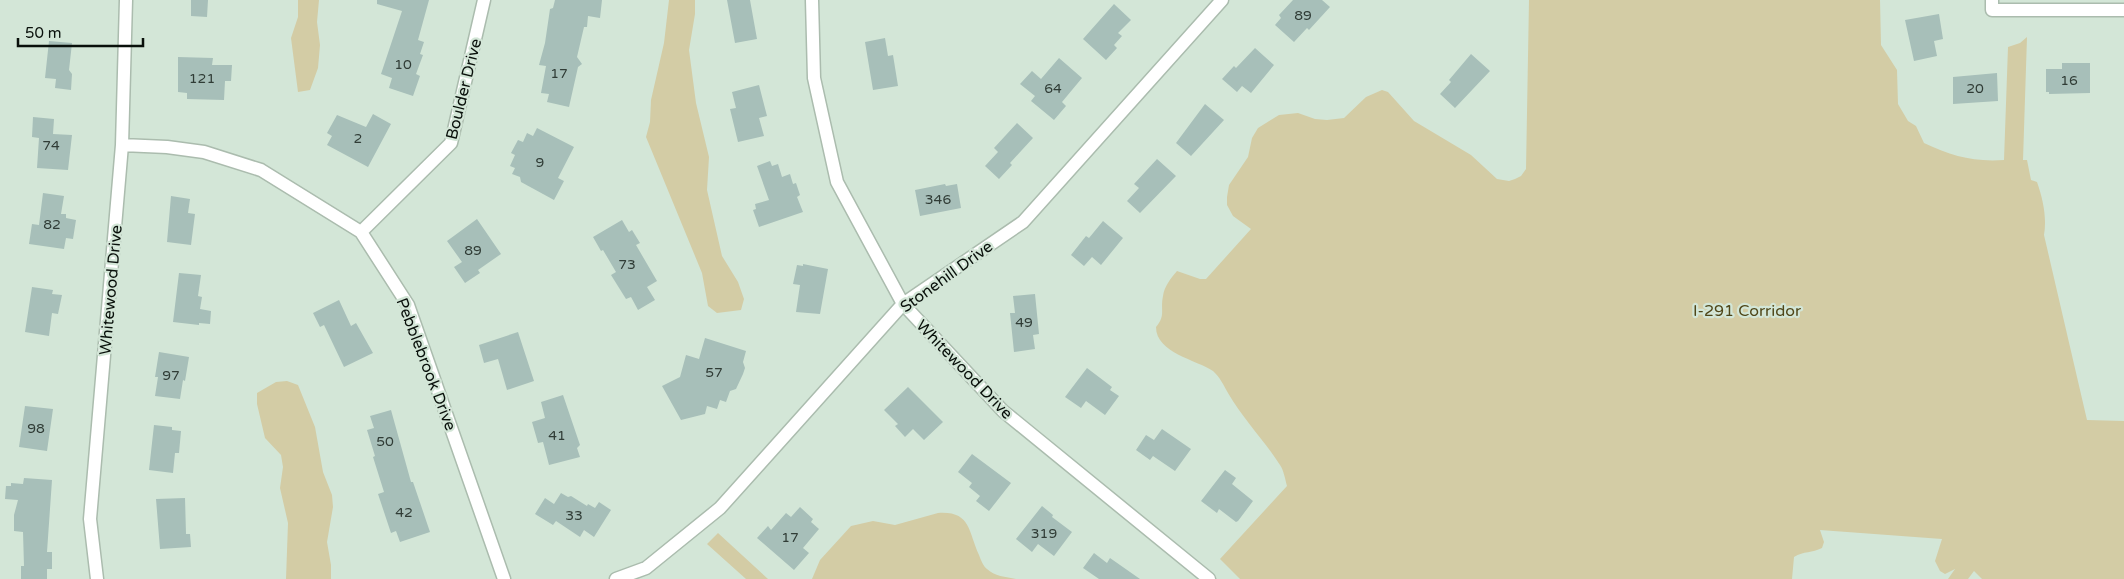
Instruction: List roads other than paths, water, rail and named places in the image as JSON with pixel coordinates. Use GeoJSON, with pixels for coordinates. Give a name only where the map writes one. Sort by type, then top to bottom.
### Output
{"type":"FeatureCollection","features":[{"type":"Feature","properties":{"kind":"street","name":"Whitewood Drive"},"geometry":{"type":"LineString","coordinates":[[97,579],[90,519],[122,145],[126,0]]}},
{"type":"Feature","properties":{"kind":"street","name":"Boulder Drive"},"geometry":{"type":"LineString","coordinates":[[361,232],[451,143],[484,0]]}},
{"type":"Feature","properties":{"kind":"street","name":"Whitewood Drive"},"geometry":{"type":"LineString","coordinates":[[812,0],[814,78],[837,182],[903,304],[1003,411],[1209,579]]}},
{"type":"Feature","properties":{"kind":"street","name":"Stonehill Drive"},"geometry":{"type":"LineString","coordinates":[[616,579],[646,568],[720,508],[903,304],[1023,222],[1222,0]]}},
{"type":"Feature","properties":{"kind":"street"},"geometry":{"type":"LineString","coordinates":[[1992,0],[1992,10],[2124,10]]}},
{"type":"Feature","properties":{"kind":"street","name":"Pebblebrook Drive"},"geometry":{"type":"LineString","coordinates":[[122,145],[168,147],[204,152],[261,170],[361,232],[408,306],[504,579]]}},
{"type":"Feature","properties":{"kind":"park label","name":"I-291 Corridor"},"geometry":{"type":"Point","coordinates":[1747,310]}}]}
